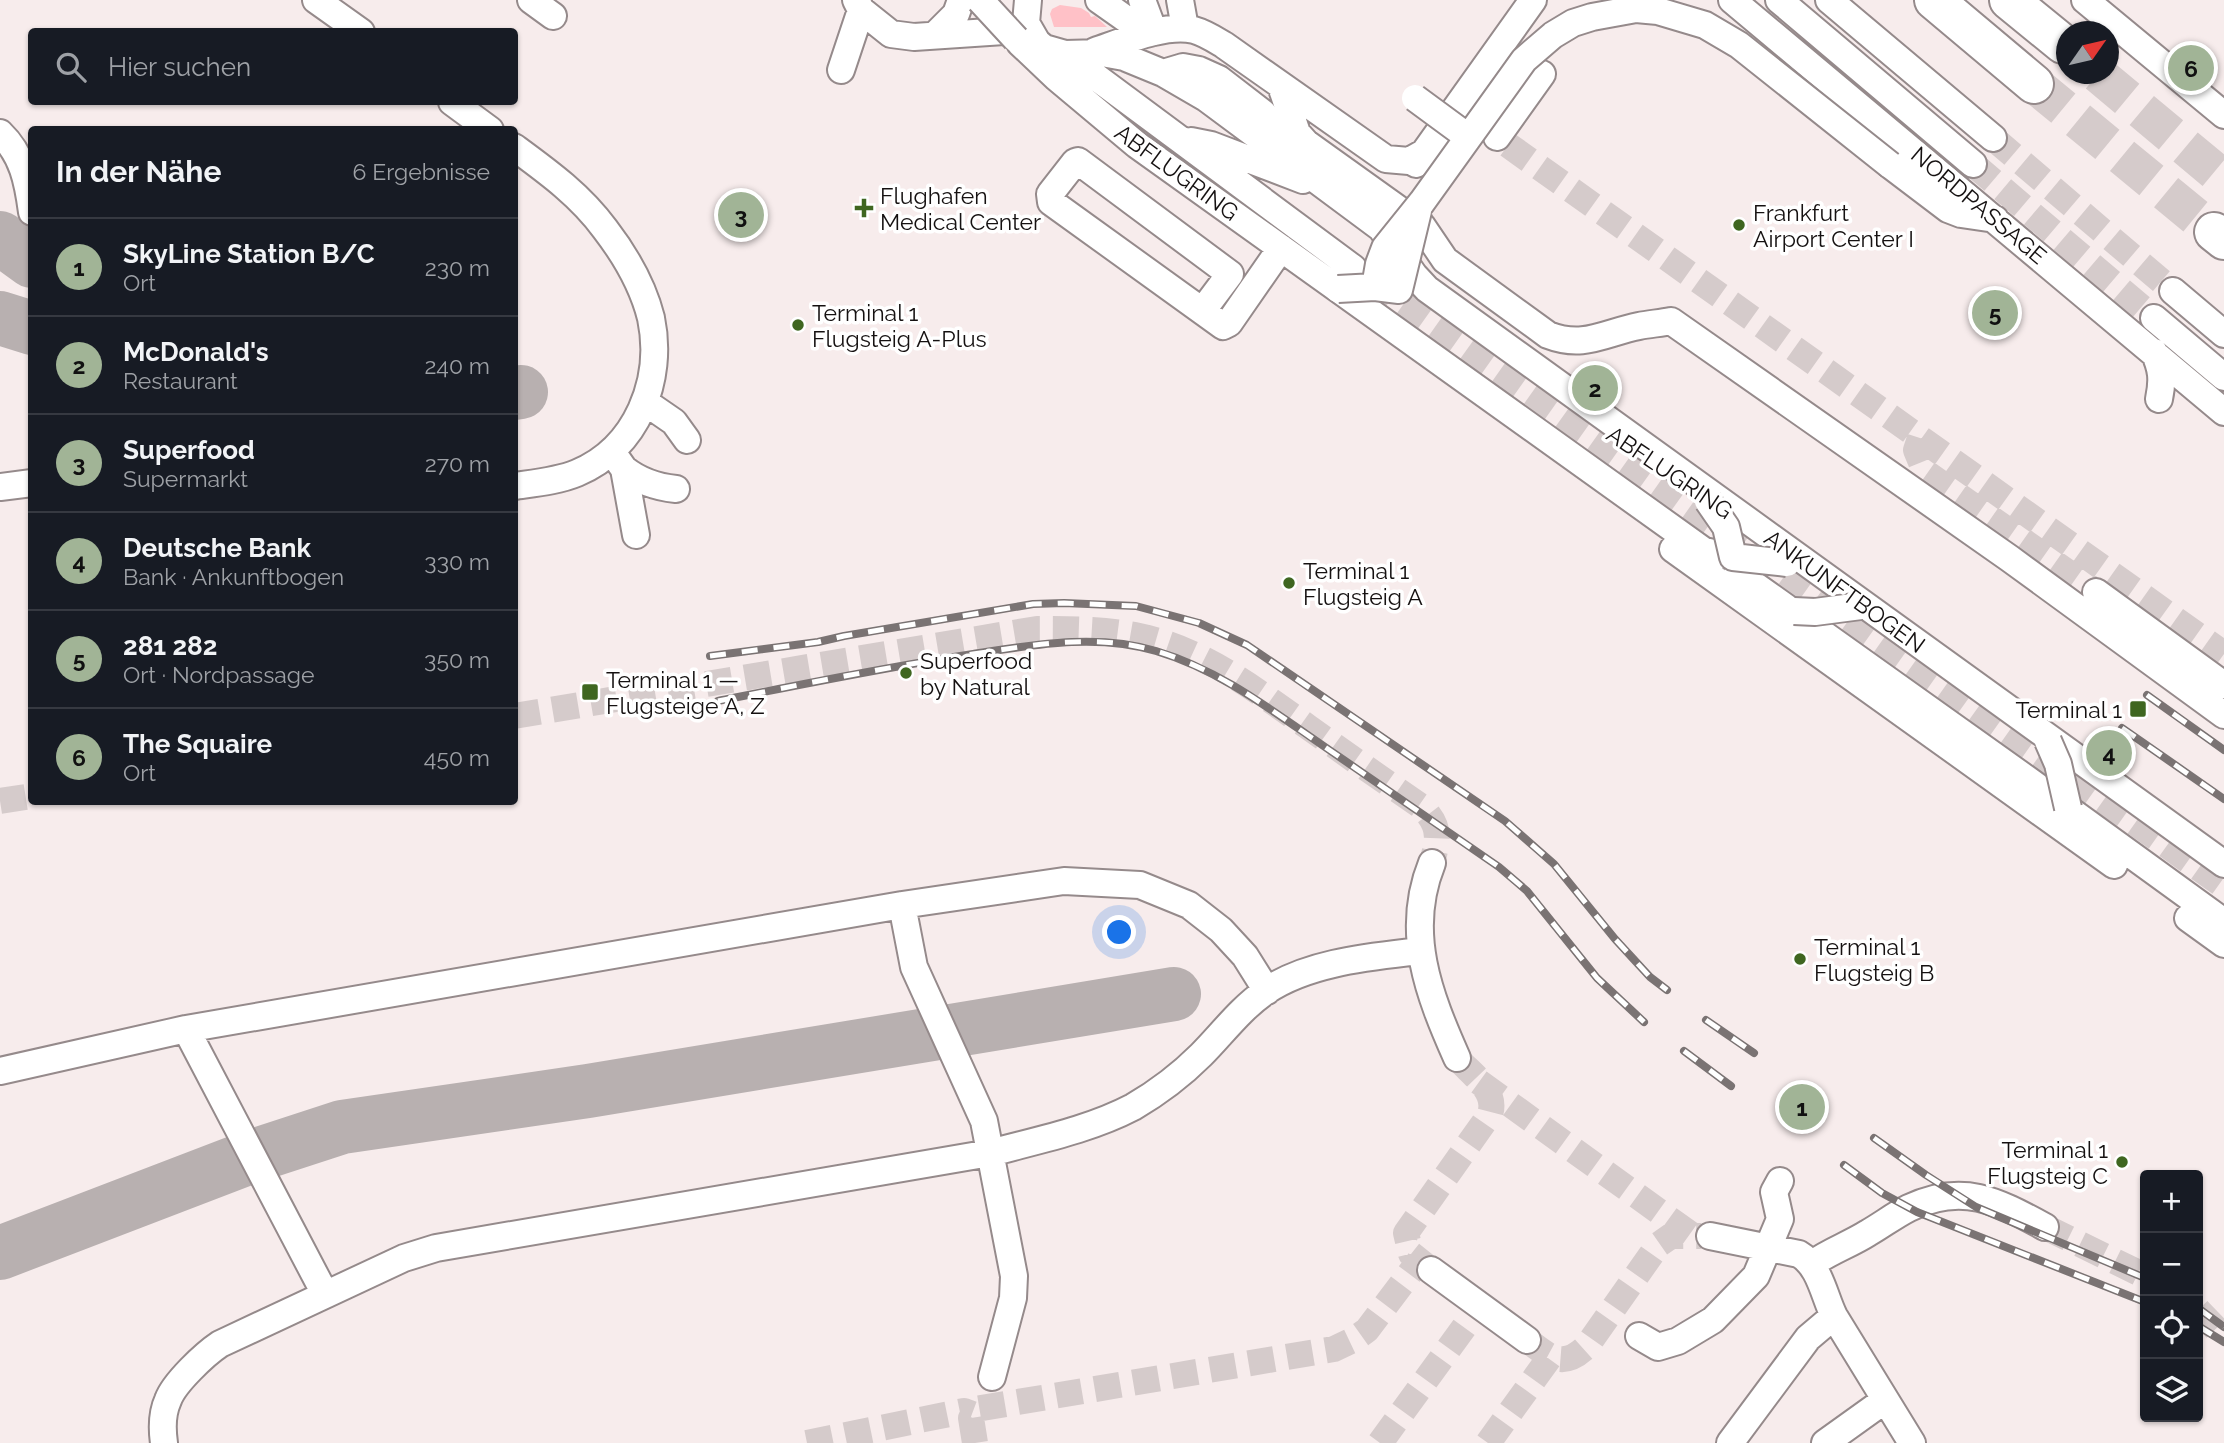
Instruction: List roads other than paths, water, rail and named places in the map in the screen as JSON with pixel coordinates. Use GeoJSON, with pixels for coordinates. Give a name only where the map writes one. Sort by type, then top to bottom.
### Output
{"type":"FeatureCollection","features":[{"type":"Feature","properties":{"kind":"highway"},"geometry":{"type":"LineString","coordinates":[[1934,0],[2034,84]]}},
{"type":"Feature","properties":{"kind":"highway"},"geometry":{"type":"LineString","coordinates":[[2009,0],[2056,38]]}},
{"type":"Feature","properties":{"kind":"street"},"geometry":{"type":"LineString","coordinates":[[316,0],[355,28]]}},
{"type":"Feature","properties":{"kind":"street"},"geometry":{"type":"LineString","coordinates":[[531,0],[552,16]]}},
{"type":"Feature","properties":{"kind":"street"},"geometry":{"type":"LineString","coordinates":[[934,36],[956,13],[961,0]]}},
{"type":"Feature","properties":{"kind":"street","name":"ABFLUGRING"},"geometry":{"type":"LineString","coordinates":[[980,0],[1049,71],[1103,117],[1281,248],[1346,279],[1417,296],[1708,501],[1742,521],[2224,869]]}},
{"type":"Feature","properties":{"kind":"street"},"geometry":{"type":"LineString","coordinates":[[1028,0],[1026,23],[1032,35]]}},
{"type":"Feature","properties":{"kind":"street"},"geometry":{"type":"LineString","coordinates":[[1099,0],[1133,24],[1154,32]]}},
{"type":"Feature","properties":{"kind":"street"},"geometry":{"type":"LineString","coordinates":[[1142,0],[1154,32]]}},
{"type":"Feature","properties":{"kind":"street"},"geometry":{"type":"LineString","coordinates":[[1180,0],[1185,28]]}},
{"type":"Feature","properties":{"kind":"street"},"geometry":{"type":"LineString","coordinates":[[1349,173],[1370,178],[1400,174],[1412,167],[1533,0]]}},
{"type":"Feature","properties":{"kind":"street","name":"NORDPASSAGE"},"geometry":{"type":"LineString","coordinates":[[1732,0],[2224,412]]}},
{"type":"Feature","properties":{"kind":"street"},"geometry":{"type":"LineString","coordinates":[[1779,0],[1973,164]]}},
{"type":"Feature","properties":{"kind":"street"},"geometry":{"type":"LineString","coordinates":[[1829,0],[1993,138]]}},
{"type":"Feature","properties":{"kind":"street"},"geometry":{"type":"LineString","coordinates":[[2085,0],[2224,115]]}},
{"type":"Feature","properties":{"kind":"street"},"geometry":{"type":"LineString","coordinates":[[841,70],[858,5],[891,34],[914,37],[1004,31],[1032,35]]}},
{"type":"Feature","properties":{"kind":"street"},"geometry":{"type":"LineString","coordinates":[[1387,288],[1378,264],[1385,248],[1422,202],[1524,60],[1545,40],[1573,23],[1636,9],[1658,11],[1705,25],[1739,45],[1948,209],[1961,214],[1995,219]]}},
{"type":"Feature","properties":{"kind":"street"},"geometry":{"type":"LineString","coordinates":[[1078,58],[1154,32],[1185,28],[1207,35],[1386,159],[1409,161],[1425,152]]}},
{"type":"Feature","properties":{"kind":"street","name":"ANKUNFTBOGEN"},"geometry":{"type":"LineString","coordinates":[[1032,35],[1044,48],[1078,58],[1124,57],[1163,73],[1206,98],[1381,229],[1427,289],[2224,864]]}},
{"type":"Feature","properties":{"kind":"street"},"geometry":{"type":"LineString","coordinates":[[1078,58],[1169,134],[1284,218],[1346,279],[1704,551],[1787,564],[1828,591],[1851,599]]}},
{"type":"Feature","properties":{"kind":"street"},"geometry":{"type":"LineString","coordinates":[[1078,58],[1119,116],[1255,216],[1284,218]]}},
{"type":"Feature","properties":{"kind":"street"},"geometry":{"type":"LineString","coordinates":[[1456,109],[1502,141],[1542,74]]}},
{"type":"Feature","properties":{"kind":"street"},"geometry":{"type":"LineString","coordinates":[[1281,86],[1297,133],[1312,148],[1422,226],[1445,260],[1548,335],[1561,340],[1587,341],[1638,326],[1671,321],[2009,558],[2224,715]]}},
{"type":"Feature","properties":{"kind":"street"},"geometry":{"type":"LineString","coordinates":[[1415,98],[1468,137]]}},
{"type":"Feature","properties":{"kind":"street"},"geometry":{"type":"LineString","coordinates":[[456,105],[485,126]]}},
{"type":"Feature","properties":{"kind":"street"},"geometry":{"type":"LineString","coordinates":[[0,133],[20,160],[28,187]]}},
{"type":"Feature","properties":{"kind":"street"},"geometry":{"type":"LineString","coordinates":[[1169,134],[1211,145],[1325,188]]}},
{"type":"Feature","properties":{"kind":"street"},"geometry":{"type":"LineString","coordinates":[[518,150],[582,201],[629,265],[645,300],[653,333],[654,362],[645,402],[618,460],[636,536]]}},
{"type":"Feature","properties":{"kind":"street"},"geometry":{"type":"LineString","coordinates":[[1213,318],[1230,274],[1078,161],[1075,162],[1050,194],[1051,202],[1213,318],[1228,323],[1281,248]]}},
{"type":"Feature","properties":{"kind":"street"},"geometry":{"type":"LineString","coordinates":[[1346,279],[1343,309],[1348,317],[2224,944]]}},
{"type":"Feature","properties":{"kind":"street"},"geometry":{"type":"LineString","coordinates":[[2173,291],[2224,334]]}},
{"type":"Feature","properties":{"kind":"street"},"geometry":{"type":"LineString","coordinates":[[2154,318],[2224,377]]}},
{"type":"Feature","properties":{"kind":"street"},"geometry":{"type":"LineString","coordinates":[[2154,352],[2163,381],[2159,398]]}},
{"type":"Feature","properties":{"kind":"street"},"geometry":{"type":"LineString","coordinates":[[645,402],[674,422],[687,440]]}},
{"type":"Feature","properties":{"kind":"street"},"geometry":{"type":"LineString","coordinates":[[518,485],[576,473],[618,460]]}},
{"type":"Feature","properties":{"kind":"street"},"geometry":{"type":"LineString","coordinates":[[618,460],[635,477],[652,485],[676,489]]}},
{"type":"Feature","properties":{"kind":"street"},"geometry":{"type":"LineString","coordinates":[[0,487],[28,484]]}},
{"type":"Feature","properties":{"kind":"street"},"geometry":{"type":"LineString","coordinates":[[1708,501],[1726,527],[1733,557],[1739,569],[1753,584],[2224,922]]}},
{"type":"Feature","properties":{"kind":"street"},"geometry":{"type":"LineString","coordinates":[[2096,592],[2224,685]]}},
{"type":"Feature","properties":{"kind":"street"},"geometry":{"type":"LineString","coordinates":[[1794,611],[1815,612],[1851,599]]}},
{"type":"Feature","properties":{"kind":"street"},"geometry":{"type":"LineString","coordinates":[[2048,741],[2058,764],[2068,808]]}},
{"type":"Feature","properties":{"kind":"street"},"geometry":{"type":"LineString","coordinates":[[1432,863],[1422,908],[1420,951],[1430,990],[1457,1058]]}},
{"type":"Feature","properties":{"kind":"street"},"geometry":{"type":"LineString","coordinates":[[0,1071],[186,1029],[902,905],[1064,881],[1140,885],[1189,905],[1221,930],[1245,956],[1267,990]]}},
{"type":"Feature","properties":{"kind":"street"},"geometry":{"type":"LineString","coordinates":[[902,905],[914,967],[984,1121],[1014,1276],[1013,1298],[992,1377]]}},
{"type":"Feature","properties":{"kind":"street"},"geometry":{"type":"LineString","coordinates":[[164,1443],[162,1429],[168,1398],[205,1353],[404,1258],[436,1248],[990,1153],[1080,1129],[1132,1107],[1184,1070],[1233,1019],[1267,990],[1310,970],[1338,962],[1420,951]]}},
{"type":"Feature","properties":{"kind":"street"},"geometry":{"type":"LineString","coordinates":[[186,1029],[325,1294]]}},
{"type":"Feature","properties":{"kind":"street"},"geometry":{"type":"LineString","coordinates":[[1639,1336],[1658,1347],[1678,1341],[1713,1320],[1756,1276],[1780,1219],[1774,1192],[1780,1181]]}},
{"type":"Feature","properties":{"kind":"street"},"geometry":{"type":"LineString","coordinates":[[1812,1264],[1907,1209],[1963,1194],[1993,1200],[2045,1227]]}},
{"type":"Feature","properties":{"kind":"street"},"geometry":{"type":"LineString","coordinates":[[1710,1237],[1799,1254],[1812,1264],[1835,1316],[1912,1443]]}},
{"type":"Feature","properties":{"kind":"street"},"geometry":{"type":"LineString","coordinates":[[1431,1270],[1476,1310],[1527,1340]]}},
{"type":"Feature","properties":{"kind":"street"},"geometry":{"type":"LineString","coordinates":[[1730,1443],[1808,1338],[1835,1316]]}},
{"type":"Feature","properties":{"kind":"street"},"geometry":{"type":"LineString","coordinates":[[1825,1443],[1885,1400]]}},
{"type":"Feature","properties":{"kind":"tunnel"},"geometry":{"type":"LineString","coordinates":[[2034,84],[2214,232]]}},
{"type":"Feature","properties":{"kind":"tunnel"},"geometry":{"type":"LineString","coordinates":[[2110,84],[2224,179]]}},
{"type":"Feature","properties":{"kind":"tunnel"},"geometry":{"type":"LineString","coordinates":[[1993,138],[2173,291]]}},
{"type":"Feature","properties":{"kind":"tunnel"},"geometry":{"type":"LineString","coordinates":[[1508,145],[2224,654]]}},
{"type":"Feature","properties":{"kind":"tunnel"},"geometry":{"type":"LineString","coordinates":[[1973,164],[2154,318]]}},
{"type":"Feature","properties":{"kind":"tunnel"},"geometry":{"type":"LineString","coordinates":[[1372,281],[2224,886]]}},
{"type":"Feature","properties":{"kind":"tunnel"},"geometry":{"type":"LineString","coordinates":[[1920,438],[1916,450],[1925,472],[2096,592]]}},
{"type":"Feature","properties":{"kind":"tunnel"},"geometry":{"type":"LineString","coordinates":[[518,715],[1037,629],[1088,630],[1139,636],[1185,650],[1228,673],[1422,807],[1436,827],[1436,847],[1432,863]]}},
{"type":"Feature","properties":{"kind":"tunnel"},"geometry":{"type":"LineString","coordinates":[[0,801],[28,797]]}},
{"type":"Feature","properties":{"kind":"tunnel"},"geometry":{"type":"LineString","coordinates":[[1431,1270],[1411,1254],[1406,1233],[1490,1114],[1491,1106],[1487,1090],[1457,1058]]}},
{"type":"Feature","properties":{"kind":"tunnel"},"geometry":{"type":"LineString","coordinates":[[1479,1082],[1693,1236]]}},
{"type":"Feature","properties":{"kind":"tunnel"},"geometry":{"type":"LineString","coordinates":[[2045,1227],[2140,1274]]}},
{"type":"Feature","properties":{"kind":"tunnel"},"geometry":{"type":"LineString","coordinates":[[1527,1340],[1549,1356],[1571,1358],[1587,1346],[1658,1245],[1671,1236],[1701,1236]]}},
{"type":"Feature","properties":{"kind":"tunnel"},"geometry":{"type":"LineString","coordinates":[[975,1443],[971,1418],[976,1409],[1334,1349],[1367,1330],[1419,1261]]}},
{"type":"Feature","properties":{"kind":"tunnel"},"geometry":{"type":"LineString","coordinates":[[1380,1443],[1473,1315]]}},
{"type":"Feature","properties":{"kind":"tunnel"},"geometry":{"type":"LineString","coordinates":[[2203,1315],[2224,1337]]}},
{"type":"Feature","properties":{"kind":"tunnel"},"geometry":{"type":"LineString","coordinates":[[1488,1443],[1550,1357]]}},
{"type":"Feature","properties":{"kind":"tunnel"},"geometry":{"type":"LineString","coordinates":[[807,1443],[964,1411],[972,1414]]}},
{"type":"Feature","properties":{"kind":"railway"},"geometry":{"type":"LineString","coordinates":[[710,656],[818,642],[1033,604],[1136,606],[1199,623],[1247,645],[1505,821],[1554,864],[1615,939],[1650,977],[1667,990]]}},
{"type":"Feature","properties":{"kind":"railway"},"geometry":{"type":"LineString","coordinates":[[718,701],[909,664],[1041,644],[1111,643],[1156,651],[1202,669],[1265,705],[1499,867],[1527,891],[1597,978],[1644,1022]]}},
{"type":"Feature","properties":{"kind":"railway"},"geometry":{"type":"LineString","coordinates":[[2147,695],[2224,750]]}},
{"type":"Feature","properties":{"kind":"railway"},"geometry":{"type":"LineString","coordinates":[[2122,728],[2224,799]]}},
{"type":"Feature","properties":{"kind":"railway"},"geometry":{"type":"LineString","coordinates":[[1706,1020],[1754,1053]]}},
{"type":"Feature","properties":{"kind":"railway"},"geometry":{"type":"LineString","coordinates":[[1684,1051],[1731,1086]]}},
{"type":"Feature","properties":{"kind":"railway"},"geometry":{"type":"LineString","coordinates":[[1874,1138],[1976,1207],[2140,1276]]}},
{"type":"Feature","properties":{"kind":"railway"},"geometry":{"type":"LineString","coordinates":[[1844,1165],[1882,1193],[1917,1212],[2140,1300]]}},
{"type":"Feature","properties":{"kind":"railway"},"geometry":{"type":"LineString","coordinates":[[2203,1312],[2224,1327]]}},
{"type":"Feature","properties":{"kind":"railway"},"geometry":{"type":"LineString","coordinates":[[2203,1329],[2224,1342]]}},
{"type":"Feature","properties":{"kind":"place","name":"The Squaire"},"geometry":{"type":"Point","coordinates":[2191,68]}},
{"type":"Feature","properties":{"kind":"place","name":"Flughafen Medical Center"},"geometry":{"type":"Point","coordinates":[864,208]}},
{"type":"Feature","properties":{"kind":"place","name":"Superfood"},"geometry":{"type":"Point","coordinates":[741,215]}},
{"type":"Feature","properties":{"kind":"place","name":"Frankfurt Airport Center I"},"geometry":{"type":"Point","coordinates":[1739,225]}},
{"type":"Feature","properties":{"kind":"place","name":"281 282"},"geometry":{"type":"Point","coordinates":[1995,313]}},
{"type":"Feature","properties":{"kind":"place","name":"Terminal 1 Flugsteig A-Plus"},"geometry":{"type":"Point","coordinates":[798,325]}},
{"type":"Feature","properties":{"kind":"place","name":"McDonald's"},"geometry":{"type":"Point","coordinates":[1595,388]}},
{"type":"Feature","properties":{"kind":"place","name":"Terminal 1 Flugsteig A"},"geometry":{"type":"Point","coordinates":[1289,583]}},
{"type":"Feature","properties":{"kind":"place","name":"Superfood by Natural"},"geometry":{"type":"Point","coordinates":[906,673]}},
{"type":"Feature","properties":{"kind":"place","name":"Terminal 1 — Flugsteige A, Z"},"geometry":{"type":"Point","coordinates":[590,692]}},
{"type":"Feature","properties":{"kind":"place","name":"Terminal 1"},"geometry":{"type":"Point","coordinates":[2138,709]}},
{"type":"Feature","properties":{"kind":"place","name":"Deutsche Bank"},"geometry":{"type":"Point","coordinates":[2109,753]}},
{"type":"Feature","properties":{"kind":"place","name":"Terminal 1 Flugsteig B"},"geometry":{"type":"Point","coordinates":[1800,959]}},
{"type":"Feature","properties":{"kind":"place","name":"SkyLine Station B/C"},"geometry":{"type":"Point","coordinates":[1802,1107]}},
{"type":"Feature","properties":{"kind":"place","name":"Terminal 1 Flugsteig C"},"geometry":{"type":"Point","coordinates":[2122,1162]}}]}
